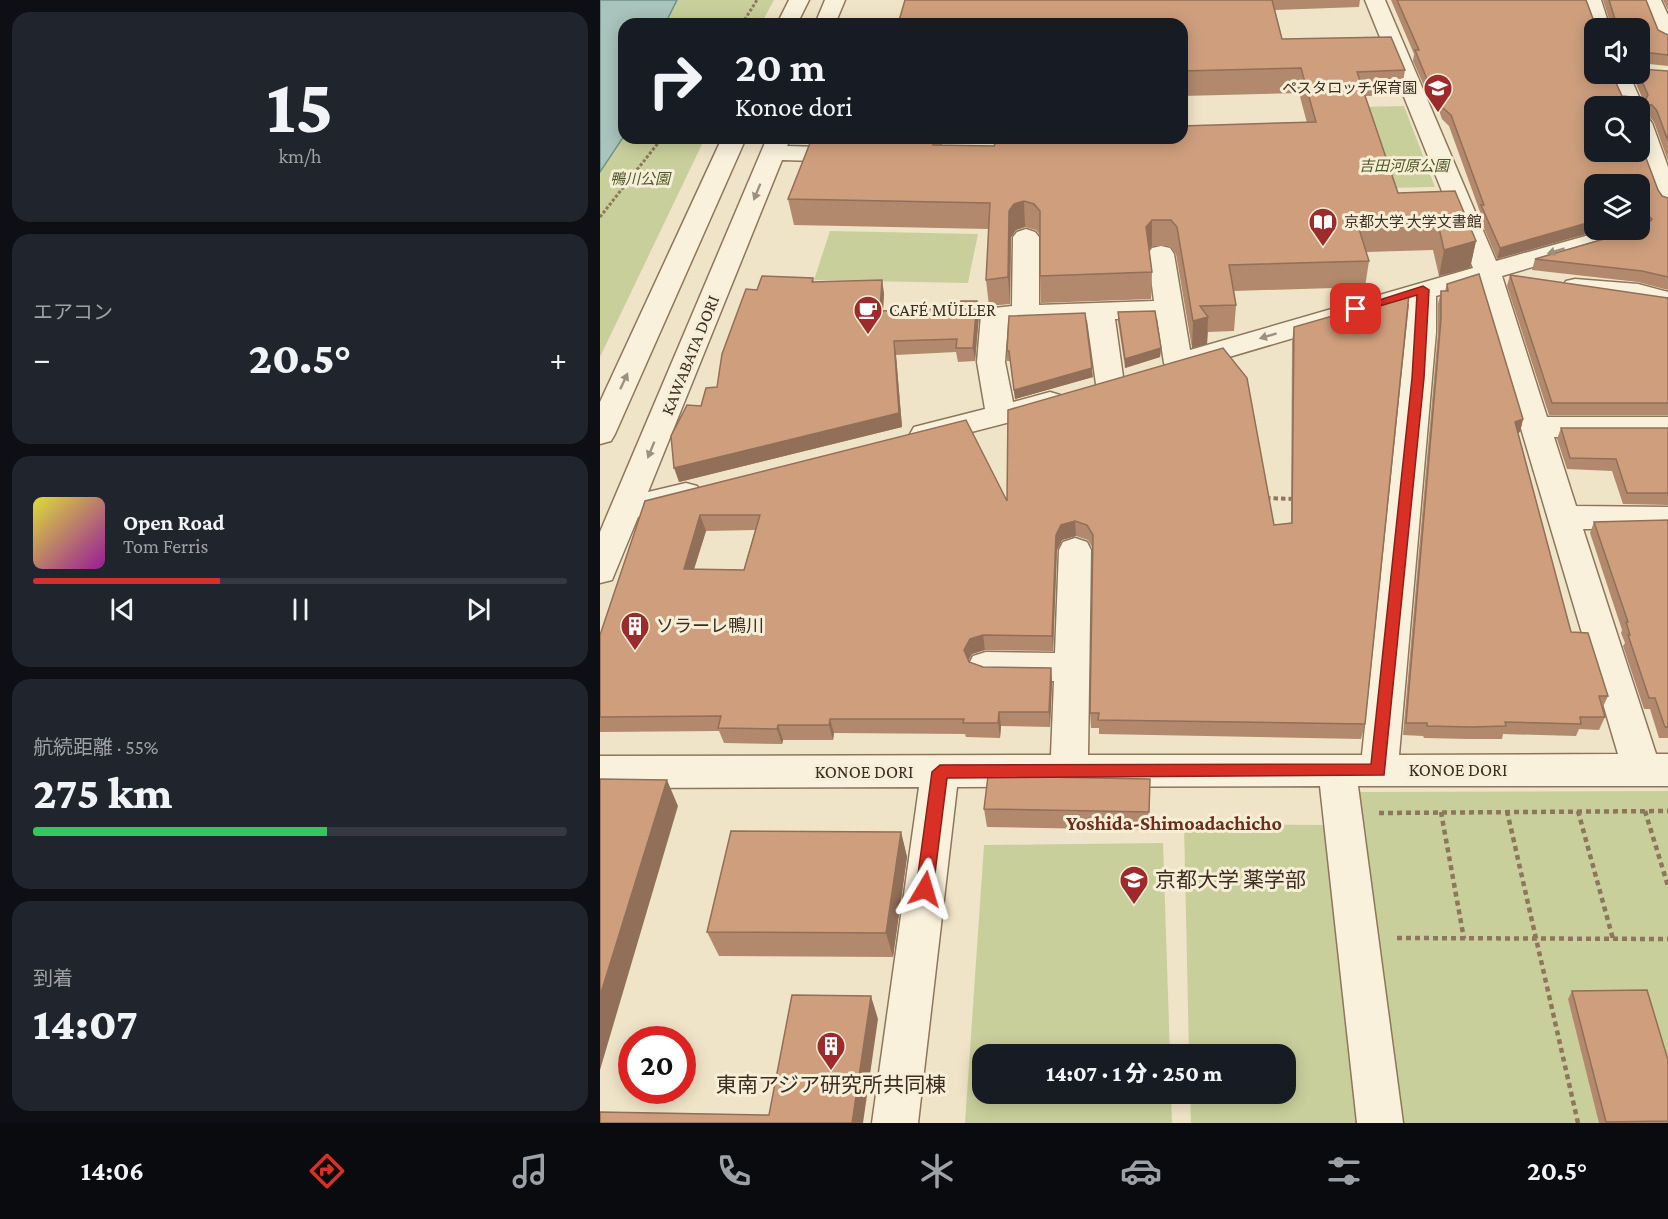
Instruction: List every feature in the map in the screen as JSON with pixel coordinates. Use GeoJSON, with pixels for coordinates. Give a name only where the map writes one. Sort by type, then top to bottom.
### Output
{"type":"FeatureCollection","features":[{"type":"Feature","properties":{"kind":"street"},"geometry":{"type":"LineString","coordinates":[[790,18],[799,0]]}},
{"type":"Feature","properties":{"kind":"street"},"geometry":{"type":"LineString","coordinates":[[828,18],[835,0]]}},
{"type":"Feature","properties":{"kind":"street"},"geometry":{"type":"LineString","coordinates":[[1376,0],[1487,271],[1564,517],[1655,770]]}},
{"type":"Feature","properties":{"kind":"street"},"geometry":{"type":"LineString","coordinates":[[1591,0],[1597,18]]}},
{"type":"Feature","properties":{"kind":"street"},"geometry":{"type":"LineString","coordinates":[[1651,0],[1662,40]]}},
{"type":"Feature","properties":{"kind":"street"},"geometry":{"type":"LineString","coordinates":[[600,434],[731,144]]}},
{"type":"Feature","properties":{"kind":"street"},"geometry":{"type":"LineString","coordinates":[[776,146],[872,155]]}},
{"type":"Feature","properties":{"kind":"street","name":"KAWABATA DORI"},"geometry":{"type":"LineString","coordinates":[[600,571],[776,146]]}},
{"type":"Feature","properties":{"kind":"street"},"geometry":{"type":"LineString","coordinates":[[1650,150],[1668,200]]}},
{"type":"Feature","properties":{"kind":"street"},"geometry":{"type":"LineString","coordinates":[[1650,225],[1668,219]]}},
{"type":"Feature","properties":{"kind":"street"},"geometry":{"type":"LineString","coordinates":[[1025,314],[1026,237]]}},
{"type":"Feature","properties":{"kind":"street"},"geometry":{"type":"LineString","coordinates":[[896,441],[1001,415],[1597,240]]}},
{"type":"Feature","properties":{"kind":"street"},"geometry":{"type":"LineString","coordinates":[[1123,379],[1169,309],[1161,254]]}},
{"type":"Feature","properties":{"kind":"street"},"geometry":{"type":"LineString","coordinates":[[1487,271],[1543,284],[1638,292],[1668,300]]}},
{"type":"Feature","properties":{"kind":"street"},"geometry":{"type":"LineString","coordinates":[[1378,771],[1415,411],[1423,290]]}},
{"type":"Feature","properties":{"kind":"street"},"geometry":{"type":"LineString","coordinates":[[1001,415],[991,362],[995,315],[1169,309]]}},
{"type":"Feature","properties":{"kind":"street"},"geometry":{"type":"LineString","coordinates":[[1100,312],[1123,379]]}},
{"type":"Feature","properties":{"kind":"street"},"geometry":{"type":"LineString","coordinates":[[1536,427],[1668,427]]}},
{"type":"Feature","properties":{"kind":"street"},"geometry":{"type":"LineString","coordinates":[[626,509],[711,488]]}},
{"type":"Feature","properties":{"kind":"street"},"geometry":{"type":"LineString","coordinates":[[1564,517],[1668,518]]}},
{"type":"Feature","properties":{"kind":"street"},"geometry":{"type":"LineString","coordinates":[[1069,771],[1075,550]]}},
{"type":"Feature","properties":{"kind":"street"},"geometry":{"type":"LineString","coordinates":[[986,666],[1072,667]]}},
{"type":"Feature","properties":{"kind":"street","name":"KONOE DORI"},"geometry":{"type":"LineString","coordinates":[[600,772],[1655,770]]}},
{"type":"Feature","properties":{"kind":"street"},"geometry":{"type":"LineString","coordinates":[[1337,771],[1380,1123]]}},
{"type":"Feature","properties":{"kind":"street"},"geometry":{"type":"LineString","coordinates":[[895,1123],[940,772]]}},
{"type":"Feature","properties":{"kind":"path"},"geometry":{"type":"LineString","coordinates":[[746,18],[758,0]]}},
{"type":"Feature","properties":{"kind":"path"},"geometry":{"type":"LineString","coordinates":[[600,217],[657,144]]}},
{"type":"Feature","properties":{"kind":"path"},"geometry":{"type":"LineString","coordinates":[[1260,498],[1306,500]]}},
{"type":"Feature","properties":{"kind":"path"},"geometry":{"type":"LineString","coordinates":[[1507,811],[1578,1123]]}},
{"type":"Feature","properties":{"kind":"path"},"geometry":{"type":"LineString","coordinates":[[1578,811],[1612,939]]}},
{"type":"Feature","properties":{"kind":"path"},"geometry":{"type":"LineString","coordinates":[[1645,811],[1668,885]]}},
{"type":"Feature","properties":{"kind":"path"},"geometry":{"type":"LineString","coordinates":[[1381,823],[1379,812],[1668,811]]}},
{"type":"Feature","properties":{"kind":"path"},"geometry":{"type":"LineString","coordinates":[[1442,812],[1464,939]]}},
{"type":"Feature","properties":{"kind":"path"},"geometry":{"type":"LineString","coordinates":[[1396,927],[1398,938]]}},
{"type":"Feature","properties":{"kind":"path"},"geometry":{"type":"LineString","coordinates":[[1357,938],[1668,939]]}},
{"type":"Feature","properties":{"kind":"green space","name":"鴨川公園"},"geometry":{"type":"Polygon","coordinates":[[[600,0],[774,0],[764,18],[618,18],[618,144],[702,144],[600,357],[600,0]]]}},
{"type":"Feature","properties":{"kind":"green space","name":"吉田河原公園"},"geometry":{"type":"Polygon","coordinates":[[[1404,106],[1435,187],[1389,188],[1361,107],[1404,106]]]}},
{"type":"Feature","properties":{"kind":"green space"},"geometry":{"type":"Polygon","coordinates":[[[830,231],[978,234],[968,283],[814,280],[830,231]]]}},
{"type":"Feature","properties":{"kind":"green space"},"geometry":{"type":"Polygon","coordinates":[[[1668,791],[1668,1123],[1396,1123],[1351,792],[1668,791]]]}},
{"type":"Feature","properties":{"kind":"green space"},"geometry":{"type":"Polygon","coordinates":[[[1184,824],[1324,825],[1356,1123],[1191,1123],[1190,1104],[1296,1104],[1296,1044],[1189,1044],[1184,824]]]}},
{"type":"Feature","properties":{"kind":"green space"},"geometry":{"type":"Polygon","coordinates":[[[1163,843],[1170,1044],[972,1044],[972,1104],[1171,1104],[1172,1123],[965,1123],[984,845],[1163,843]]]}},
{"type":"Feature","properties":{"kind":"water"},"geometry":{"type":"Polygon","coordinates":[[[600,0],[677,0],[668,18],[618,18],[619,144],[600,172],[600,0]]]}},
{"type":"Feature","properties":{"kind":"building"},"geometry":{"type":"Polygon","coordinates":[[[905,0],[1272,0],[1282,39],[1391,37],[1405,70],[1357,72],[1398,193],[1455,191],[1476,241],[1444,250],[1438,223],[1358,226],[1369,261],[1229,265],[1236,305],[1200,306],[1208,317],[1193,321],[1177,227],[1171,220],[1152,220],[1146,227],[1152,272],[1040,276],[1040,211],[1034,204],[1024,201],[1014,204],[1009,211],[1008,277],[986,280],[990,203],[788,199],[810,144],[994,146],[995,144],[1188,144],[1188,126],[1316,122],[1301,68],[1188,71],[1188,18],[900,18],[905,0]]]}},
{"type":"Feature","properties":{"kind":"building"},"geometry":{"type":"Polygon","coordinates":[[[1397,0],[1586,0],[1593,18],[1584,18],[1584,84],[1617,84],[1622,96],[1584,96],[1584,162],[1648,162],[1658,190],[1662,196],[1668,198],[1668,277],[1642,271],[1535,259],[1601,240],[1650,240],[1652,219],[1650,217],[1650,174],[1584,174],[1584,224],[1500,248],[1481,205],[1484,205],[1451,115],[1443,108],[1434,84],[1429,84],[1415,50],[1419,50],[1397,0]]]}},
{"type":"Feature","properties":{"kind":"building"},"geometry":{"type":"Polygon","coordinates":[[[1609,0],[1646,0],[1658,30],[1668,35],[1668,55],[1650,53],[1650,18],[1615,18],[1609,0]]]}},
{"type":"Feature","properties":{"kind":"building"},"geometry":{"type":"Polygon","coordinates":[[[1650,70],[1668,71],[1668,141],[1657,111],[1643,84],[1650,84],[1650,70]]]}},
{"type":"Feature","properties":{"kind":"building"},"geometry":{"type":"Polygon","coordinates":[[[1479,274],[1523,419],[1515,422],[1571,632],[1588,633],[1608,696],[1599,696],[1605,717],[1580,717],[1581,724],[1505,722],[1506,726],[1472,727],[1406,723],[1441,319],[1441,291],[1448,291],[1447,284],[1479,274]]]}},
{"type":"Feature","properties":{"kind":"building"},"geometry":{"type":"Polygon","coordinates":[[[1510,275],[1668,298],[1668,403],[1552,403],[1510,275]]]}},
{"type":"Feature","properties":{"kind":"building"},"geometry":{"type":"Polygon","coordinates":[[[762,276],[813,278],[812,282],[882,280],[880,311],[960,308],[961,301],[977,301],[973,348],[956,348],[957,339],[894,341],[899,413],[674,468],[671,436],[687,405],[701,406],[706,388],[717,387],[722,354],[746,289],[757,290],[762,276]]]}},
{"type":"Feature","properties":{"kind":"building"},"geometry":{"type":"Polygon","coordinates":[[[1409,294],[1365,724],[1098,720],[1099,713],[1090,713],[1093,535],[1087,525],[1075,521],[1061,525],[1056,535],[1052,636],[983,635],[970,639],[964,650],[969,662],[983,667],[1051,668],[1049,712],[999,712],[998,723],[963,723],[964,719],[830,719],[829,725],[778,725],[777,729],[718,728],[721,716],[600,717],[600,635],[645,501],[966,420],[1007,501],[1008,410],[1223,348],[1247,378],[1274,525],[1292,523],[1294,327],[1409,294]],[[700,515],[684,569],[744,570],[760,515],[700,515]]]}},
{"type":"Feature","properties":{"kind":"building"},"geometry":{"type":"Polygon","coordinates":[[[1155,311],[1161,348],[1125,359],[1118,312],[1155,311]]]}},
{"type":"Feature","properties":{"kind":"building"},"geometry":{"type":"Polygon","coordinates":[[[1085,313],[1092,368],[1014,390],[1009,351],[1007,351],[1009,316],[1085,313]]]}},
{"type":"Feature","properties":{"kind":"building"},"geometry":{"type":"Polygon","coordinates":[[[1561,428],[1668,428],[1668,493],[1627,493],[1616,459],[1570,458],[1561,428]]]}},
{"type":"Feature","properties":{"kind":"building"},"geometry":{"type":"Polygon","coordinates":[[[1668,520],[1668,727],[1665,727],[1655,698],[1649,698],[1628,635],[1630,635],[1626,622],[1628,622],[1594,522],[1668,520]]]}},
{"type":"Feature","properties":{"kind":"building"},"geometry":{"type":"Polygon","coordinates":[[[988,776],[1150,779],[1149,812],[984,809],[988,776]]]}},
{"type":"Feature","properties":{"kind":"building"},"geometry":{"type":"Polygon","coordinates":[[[600,779],[667,780],[600,996],[600,779]]]}},
{"type":"Feature","properties":{"kind":"building"},"geometry":{"type":"Polygon","coordinates":[[[731,831],[901,832],[886,933],[707,932],[731,831]]]}},
{"type":"Feature","properties":{"kind":"building"},"geometry":{"type":"Polygon","coordinates":[[[1647,990],[1668,1060],[1668,1121],[1606,1122],[1572,991],[1647,990]]]}},
{"type":"Feature","properties":{"kind":"building"},"geometry":{"type":"Polygon","coordinates":[[[792,995],[871,996],[852,1123],[600,1123],[600,1112],[769,1115],[792,995]]]}},
{"type":"Feature","properties":{"kind":"place","name":"ペスタロッチ保育園"},"geometry":{"type":"Point","coordinates":[1438,114]}},
{"type":"Feature","properties":{"kind":"place","name":"京都大学 大学文書館"},"geometry":{"type":"Point","coordinates":[1323,248]}},
{"type":"Feature","properties":{"kind":"place","name":"CAFÉ MÜLLER"},"geometry":{"type":"Point","coordinates":[868,336]}},
{"type":"Feature","properties":{"kind":"place","name":"ソラーレ鴨川"},"geometry":{"type":"Point","coordinates":[635,652]}},
{"type":"Feature","properties":{"kind":"place","name":"京都大学 薬学部"},"geometry":{"type":"Point","coordinates":[1134,906]}},
{"type":"Feature","properties":{"kind":"place","name":"東南アジア研究所共同棟"},"geometry":{"type":"Point","coordinates":[831,1072]}},
{"type":"Feature","properties":{"kind":"district","name":"Yoshida-Shimoadachicho"},"geometry":{"type":"Point","coordinates":[1174,823]}},
{"type":"Feature","properties":{"kind":"route"},"geometry":{"type":"LineString","coordinates":[[925,889],[940,772],[1378,771],[1418,378],[1423,290],[1356,309]]}}]}
